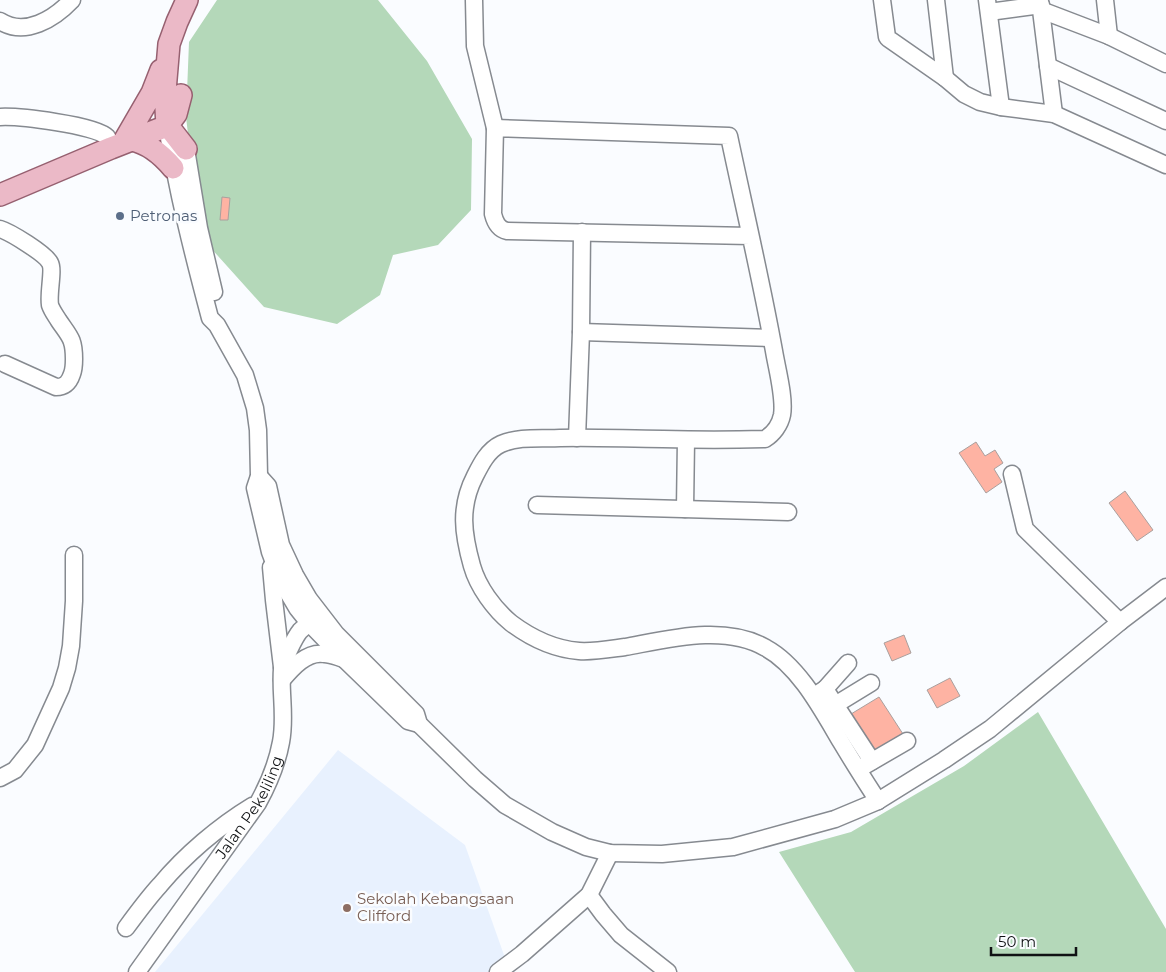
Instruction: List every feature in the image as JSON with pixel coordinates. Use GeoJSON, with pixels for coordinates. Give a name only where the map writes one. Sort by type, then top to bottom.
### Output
{"type":"FeatureCollection","features":[{"type":"Feature","properties":{"kind":"main road"},"geometry":{"type":"LineString","coordinates":[[122,143],[152,93],[177,22],[187,0]]}},
{"type":"Feature","properties":{"kind":"main road"},"geometry":{"type":"LineString","coordinates":[[186,149],[181,95],[183,44],[201,0]]}},
{"type":"Feature","properties":{"kind":"main road"},"geometry":{"type":"LineString","coordinates":[[170,44],[165,91],[166,126],[177,136],[186,149]]}},
{"type":"Feature","properties":{"kind":"main road"},"geometry":{"type":"LineString","coordinates":[[0,195],[166,126],[176,114],[181,95]]}},
{"type":"Feature","properties":{"kind":"main road"},"geometry":{"type":"LineString","coordinates":[[122,143],[137,141],[163,156],[174,168]]}},
{"type":"Feature","properties":{"kind":"street"},"geometry":{"type":"LineString","coordinates":[[0,21],[8,26],[21,28],[40,23],[60,12],[72,0]]}},
{"type":"Feature","properties":{"kind":"street"},"geometry":{"type":"LineString","coordinates":[[474,0],[475,46],[495,128],[493,214],[494,221],[502,230],[750,236]]}},
{"type":"Feature","properties":{"kind":"street"},"geometry":{"type":"LineString","coordinates":[[882,0],[889,40],[946,78],[964,94],[980,102],[1000,107],[1054,114],[1164,160]]}},
{"type":"Feature","properties":{"kind":"street"},"geometry":{"type":"LineString","coordinates":[[936,0],[946,78]]}},
{"type":"Feature","properties":{"kind":"street"},"geometry":{"type":"LineString","coordinates":[[1105,0],[1109,36]]}},
{"type":"Feature","properties":{"kind":"street"},"geometry":{"type":"LineString","coordinates":[[1000,107],[988,6],[1041,5],[1166,64]]}},
{"type":"Feature","properties":{"kind":"street"},"geometry":{"type":"LineString","coordinates":[[1041,5],[1054,114]]}},
{"type":"Feature","properties":{"kind":"street"},"geometry":{"type":"LineString","coordinates":[[1048,66],[1166,121]]}},
{"type":"Feature","properties":{"kind":"street"},"geometry":{"type":"LineString","coordinates":[[0,117],[29,118],[89,128],[122,143]]}},
{"type":"Feature","properties":{"kind":"street"},"geometry":{"type":"LineString","coordinates":[[166,126],[195,264],[210,318],[217,325],[244,375],[254,408],[258,430],[259,476],[255,488],[270,552],[276,568],[297,608],[309,623],[408,721],[419,724]]}},
{"type":"Feature","properties":{"kind":"street"},"geometry":{"type":"LineString","coordinates":[[495,128],[729,136],[783,402],[782,417],[773,434],[765,440],[577,438],[511,440],[498,445],[490,451],[480,467],[471,484],[465,502],[464,525],[467,547],[474,574],[488,598],[505,618],[524,633],[541,642],[560,648],[578,651],[598,651],[690,636],[735,637],[768,648],[835,705],[872,761]]}},
{"type":"Feature","properties":{"kind":"street"},"geometry":{"type":"LineString","coordinates":[[186,149],[199,228],[220,317],[217,325]]}},
{"type":"Feature","properties":{"kind":"street"},"geometry":{"type":"LineString","coordinates":[[0,229],[22,241],[50,261],[49,288],[51,306],[74,346],[74,369],[71,378],[63,387],[56,387],[5,364]]}},
{"type":"Feature","properties":{"kind":"street"},"geometry":{"type":"LineString","coordinates":[[577,438],[582,232]]}},
{"type":"Feature","properties":{"kind":"street"},"geometry":{"type":"LineString","coordinates":[[581,332],[771,338]]}},
{"type":"Feature","properties":{"kind":"street"},"geometry":{"type":"LineString","coordinates":[[685,509],[686,440]]}},
{"type":"Feature","properties":{"kind":"street"},"geometry":{"type":"LineString","coordinates":[[1012,474],[1025,529],[1120,622]]}},
{"type":"Feature","properties":{"kind":"street"},"geometry":{"type":"LineString","coordinates":[[259,476],[268,486],[281,545],[309,599],[336,634],[416,714],[419,724],[475,780],[505,805],[552,832],[586,847],[610,853],[662,854],[733,846],[835,819],[878,801],[990,729],[1120,622],[1166,587]]}},
{"type":"Feature","properties":{"kind":"street"},"geometry":{"type":"LineString","coordinates":[[536,505],[788,512]]}},
{"type":"Feature","properties":{"kind":"street"},"geometry":{"type":"LineString","coordinates":[[270,552],[282,673],[306,658],[324,653],[344,659]]}},
{"type":"Feature","properties":{"kind":"street"},"geometry":{"type":"LineString","coordinates":[[0,778],[15,770],[35,745],[61,688],[71,646],[74,601],[74,555]]}},
{"type":"Feature","properties":{"kind":"street"},"geometry":{"type":"LineString","coordinates":[[309,599],[309,623]]}},
{"type":"Feature","properties":{"kind":"street"},"geometry":{"type":"LineString","coordinates":[[309,623],[336,634]]}},
{"type":"Feature","properties":{"kind":"street","name":"Jalan Pekeliling"},"geometry":{"type":"LineString","coordinates":[[137,972],[258,802],[270,781],[278,760],[282,740],[282,673],[297,634],[309,623]]}},
{"type":"Feature","properties":{"kind":"street"},"geometry":{"type":"LineString","coordinates":[[819,693],[848,663]]}},
{"type":"Feature","properties":{"kind":"street"},"geometry":{"type":"LineString","coordinates":[[835,705],[871,683]]}},
{"type":"Feature","properties":{"kind":"street"},"geometry":{"type":"LineString","coordinates":[[819,693],[857,769],[878,801]]}},
{"type":"Feature","properties":{"kind":"street"},"geometry":{"type":"LineString","coordinates":[[857,769],[907,741]]}},
{"type":"Feature","properties":{"kind":"street"},"geometry":{"type":"LineString","coordinates":[[126,928],[161,884],[200,845],[238,814],[258,802]]}},
{"type":"Feature","properties":{"kind":"street"},"geometry":{"type":"LineString","coordinates":[[498,972],[522,954],[589,895],[610,853]]}},
{"type":"Feature","properties":{"kind":"street"},"geometry":{"type":"LineString","coordinates":[[589,895],[621,934],[668,972]]}},
{"type":"Feature","properties":{"kind":"shaded area","name":"Sekolah Kebangsaan Clifford"},"geometry":{"type":"Polygon","coordinates":[[[338,750],[465,845],[510,972],[155,972],[338,750]]]}},
{"type":"Feature","properties":{"kind":"green space"},"geometry":{"type":"Polygon","coordinates":[[[217,0],[378,0],[427,61],[472,139],[471,210],[438,245],[393,255],[380,295],[337,324],[264,307],[209,246],[191,160],[186,117],[189,42],[217,0]]]}},
{"type":"Feature","properties":{"kind":"green space"},"geometry":{"type":"Polygon","coordinates":[[[1038,712],[1166,929],[1166,972],[855,972],[779,852],[851,832],[964,766],[1038,712]]]}},
{"type":"Feature","properties":{"kind":"building"},"geometry":{"type":"Polygon","coordinates":[[[222,197],[230,198],[228,220],[220,220],[222,197]]]}},
{"type":"Feature","properties":{"kind":"building"},"geometry":{"type":"Polygon","coordinates":[[[976,442],[985,456],[995,450],[1003,463],[994,469],[1002,482],[986,493],[959,453],[976,442]]]}},
{"type":"Feature","properties":{"kind":"building"},"geometry":{"type":"Polygon","coordinates":[[[1125,491],[1153,530],[1137,541],[1109,503],[1125,491]]]}},
{"type":"Feature","properties":{"kind":"building"},"geometry":{"type":"Polygon","coordinates":[[[904,635],[911,653],[892,661],[884,643],[904,635]]]}},
{"type":"Feature","properties":{"kind":"building"},"geometry":{"type":"Polygon","coordinates":[[[950,678],[960,696],[937,708],[927,690],[950,678]]]}},
{"type":"Feature","properties":{"kind":"building"},"geometry":{"type":"Polygon","coordinates":[[[879,697],[903,734],[875,752],[851,714],[879,697]]]}},
{"type":"Feature","properties":{"kind":"place","name":"Petronas"},"geometry":{"type":"Point","coordinates":[120,216]}},
{"type":"Feature","properties":{"kind":"place","name":"Sekolah Kebangsaan Clifford"},"geometry":{"type":"Point","coordinates":[347,908]}}]}
